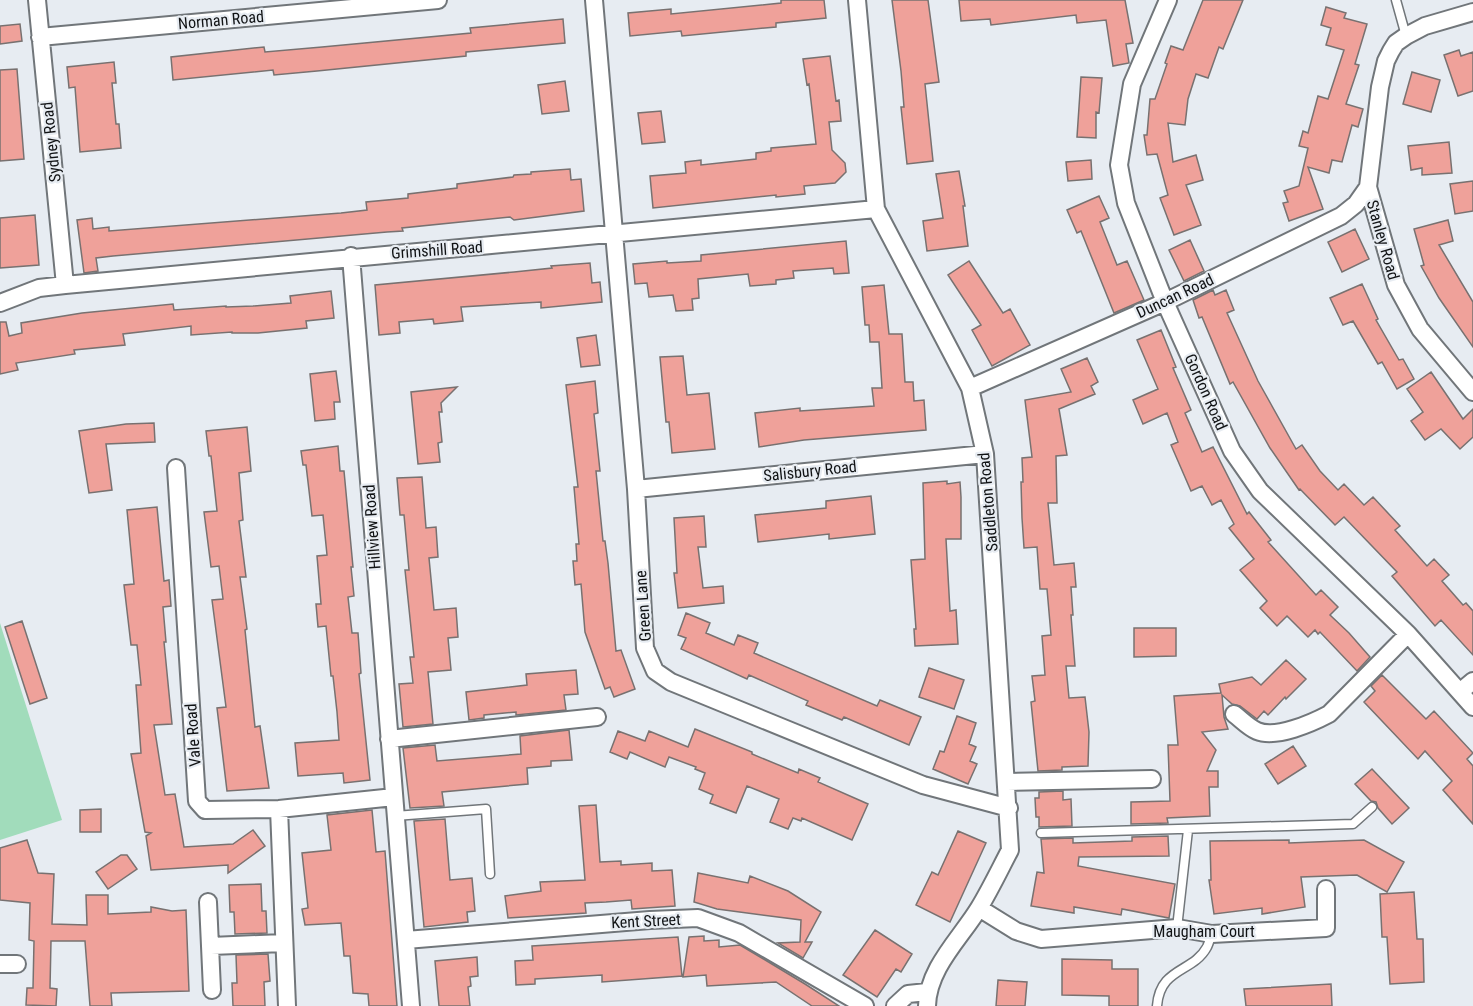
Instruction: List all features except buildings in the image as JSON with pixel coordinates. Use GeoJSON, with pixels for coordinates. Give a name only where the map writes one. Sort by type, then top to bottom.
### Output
{"type":"FeatureCollection","features":[{"type":"Feature","properties":{"kind":"street","name":"Sydney Road"},"geometry":{"type":"LineString","coordinates":[[37,0],[65,285]]}},
{"type":"Feature","properties":{"kind":"street","name":"Norman Road"},"geometry":{"type":"LineString","coordinates":[[40,37],[313,6],[438,0]]}},
{"type":"Feature","properties":{"kind":"street","name":"Green Lane"},"geometry":{"type":"LineString","coordinates":[[594,0],[636,489],[645,648],[655,670],[671,682],[923,785],[1009,808]]}},
{"type":"Feature","properties":{"kind":"street","name":"Saddleton Road"},"geometry":{"type":"LineString","coordinates":[[857,0],[876,208],[970,388],[985,454],[1010,850],[979,908],[941,963],[927,999]]}},
{"type":"Feature","properties":{"kind":"street","name":"Gordon Road"},"geometry":{"type":"LineString","coordinates":[[1168,0],[1132,84],[1119,165],[1126,203],[1165,302],[1232,451],[1260,491],[1408,634],[1467,686],[1473,707]]}},
{"type":"Feature","properties":{"kind":"street","name":"Stanley Road"},"geometry":{"type":"LineString","coordinates":[[1473,12],[1425,26],[1396,43],[1386,61],[1380,87],[1368,188],[1396,285],[1420,329],[1473,392]]}},
{"type":"Feature","properties":{"kind":"street","name":"Duncan Road"},"geometry":{"type":"LineString","coordinates":[[970,388],[1165,302],[1341,216],[1356,204],[1368,188]]}},
{"type":"Feature","properties":{"kind":"street","name":"Grimshill Road"},"geometry":{"type":"LineString","coordinates":[[0,303],[39,288],[65,285],[351,256],[522,243],[614,232],[876,208]]}},
{"type":"Feature","properties":{"kind":"street","name":"Hillview Road"},"geometry":{"type":"LineString","coordinates":[[351,256],[411,1006]]}},
{"type":"Feature","properties":{"kind":"street","name":"Salisbury Road"},"geometry":{"type":"LineString","coordinates":[[636,489],[985,454]]}},
{"type":"Feature","properties":{"kind":"street","name":"Vale Road"},"geometry":{"type":"LineString","coordinates":[[176,468],[197,801],[205,810],[279,809],[394,797]]}},
{"type":"Feature","properties":{"kind":"street"},"geometry":{"type":"LineString","coordinates":[[1234,714],[1259,732],[1269,733],[1280,732],[1318,720],[1329,714],[1408,634]]}},
{"type":"Feature","properties":{"kind":"street"},"geometry":{"type":"LineString","coordinates":[[389,739],[597,717]]}},
{"type":"Feature","properties":{"kind":"street"},"geometry":{"type":"LineString","coordinates":[[1007,782],[1152,779]]}},
{"type":"Feature","properties":{"kind":"street"},"geometry":{"type":"LineString","coordinates":[[279,809],[287,1006]]}},
{"type":"Feature","properties":{"kind":"street","name":"Maugham Court"},"geometry":{"type":"LineString","coordinates":[[979,908],[1016,932],[1041,939],[1177,928],[1212,934],[1326,928],[1326,889]]}},
{"type":"Feature","properties":{"kind":"street"},"geometry":{"type":"LineString","coordinates":[[208,903],[212,990]]}},
{"type":"Feature","properties":{"kind":"street","name":"Kent Street"},"geometry":{"type":"LineString","coordinates":[[406,940],[698,918],[739,933],[864,1006]]}},
{"type":"Feature","properties":{"kind":"street"},"geometry":{"type":"LineString","coordinates":[[211,946],[283,943]]}},
{"type":"Feature","properties":{"kind":"street"},"geometry":{"type":"LineString","coordinates":[[0,964],[17,964]]}},
{"type":"Feature","properties":{"kind":"street"},"geometry":{"type":"LineString","coordinates":[[895,1006],[908,994],[927,999]]}},
{"type":"Feature","properties":{"kind":"lane"},"geometry":{"type":"LineString","coordinates":[[1396,0],[1406,36]]}},
{"type":"Feature","properties":{"kind":"lane"},"geometry":{"type":"LineString","coordinates":[[1041,833],[1353,824],[1372,807]]}},
{"type":"Feature","properties":{"kind":"lane"},"geometry":{"type":"LineString","coordinates":[[395,816],[486,808],[490,874]]}},
{"type":"Feature","properties":{"kind":"lane"},"geometry":{"type":"LineString","coordinates":[[1177,928],[1188,830]]}},
{"type":"Feature","properties":{"kind":"lane"},"geometry":{"type":"LineString","coordinates":[[1157,1006],[1161,988],[1172,974],[1190,964],[1206,949],[1212,934]]}},
{"type":"Feature","properties":{"kind":"green space"},"geometry":{"type":"Polygon","coordinates":[[[0,623],[62,820],[0,840],[0,623]]]}}]}
